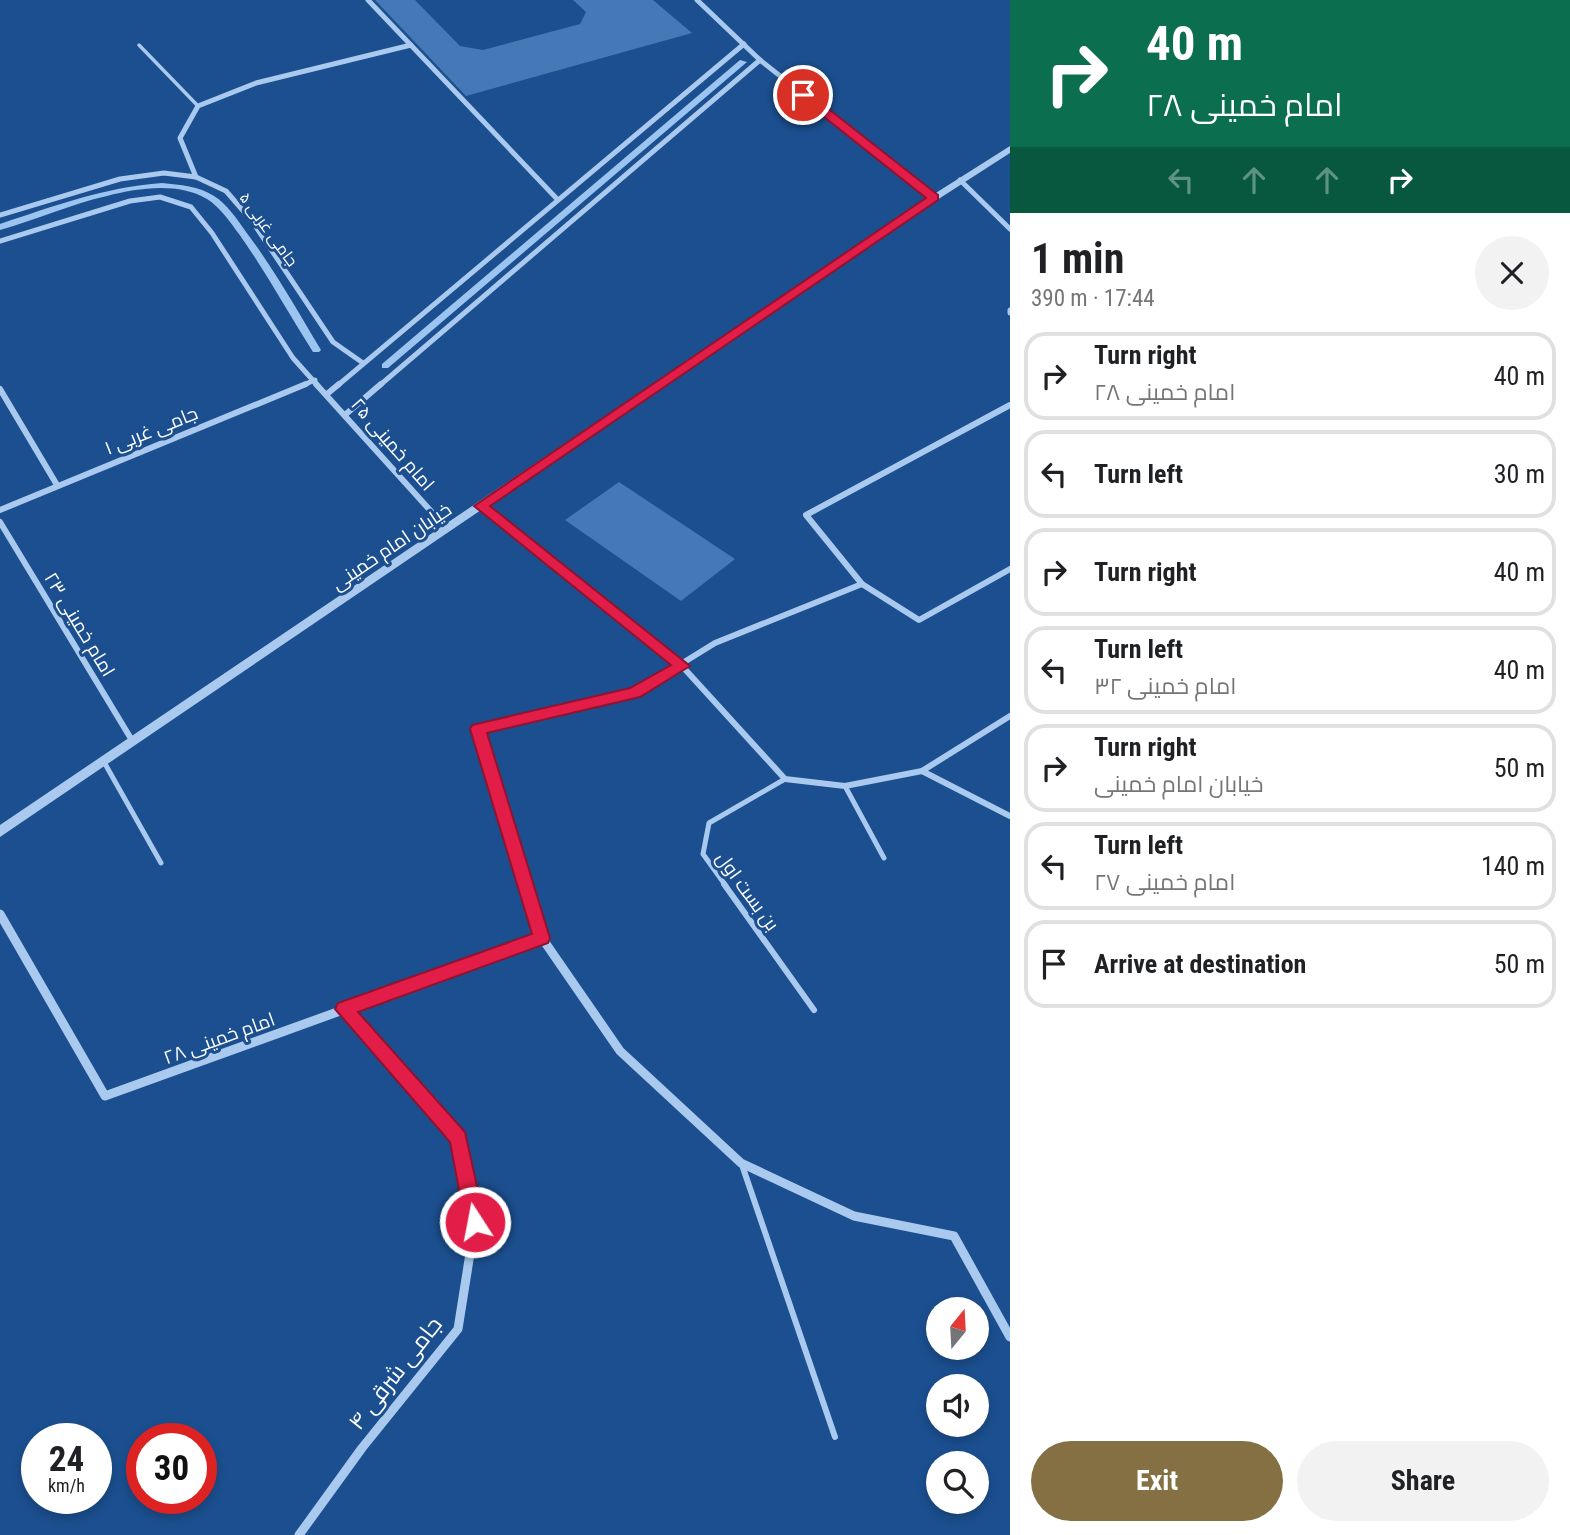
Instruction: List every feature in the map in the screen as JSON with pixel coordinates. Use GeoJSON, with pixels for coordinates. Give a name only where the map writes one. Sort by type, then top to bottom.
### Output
{"type":"FeatureCollection","features":[{"type":"Feature","properties":{"kind":"street"},"geometry":{"type":"LineString","coordinates":[[368,0],[558,200]]}},
{"type":"Feature","properties":{"kind":"street"},"geometry":{"type":"LineString","coordinates":[[697,0],[760,60],[934,198]]}},
{"type":"Feature","properties":{"kind":"street"},"geometry":{"type":"LineString","coordinates":[[327,394],[744,44]]}},
{"type":"Feature","properties":{"kind":"street"},"geometry":{"type":"LineString","coordinates":[[195,177],[180,138],[198,106],[256,83],[411,46]]}},
{"type":"Feature","properties":{"kind":"street"},"geometry":{"type":"LineString","coordinates":[[346,414],[760,60]]}},
{"type":"Feature","properties":{"kind":"street","name":"خیابان امام خمینی"},"geometry":{"type":"LineString","coordinates":[[0,832],[960,180],[1010,149]]}},
{"type":"Feature","properties":{"kind":"street","name":"جامی غربی ۵"},"geometry":{"type":"LineString","coordinates":[[0,215],[121,179],[164,173],[195,177],[226,191],[252,222],[333,342],[363,363]]}},
{"type":"Feature","properties":{"kind":"street"},"geometry":{"type":"LineString","coordinates":[[960,180],[1010,229]]}},
{"type":"Feature","properties":{"kind":"street"},"geometry":{"type":"LineString","coordinates":[[0,241],[130,201],[160,197],[173,199],[191,207],[212,233],[293,358],[315,380]]}},
{"type":"Feature","properties":{"kind":"street","name":"امام خمینی ۲۵"},"geometry":{"type":"LineString","coordinates":[[315,380],[447,529]]}},
{"type":"Feature","properties":{"kind":"street","name":"جامی غربی ۱"},"geometry":{"type":"LineString","coordinates":[[0,510],[315,380]]}},
{"type":"Feature","properties":{"kind":"street"},"geometry":{"type":"LineString","coordinates":[[0,389],[57,485]]}},
{"type":"Feature","properties":{"kind":"street"},"geometry":{"type":"LineString","coordinates":[[1010,405],[806,515],[862,584],[919,620],[1010,569]]}},
{"type":"Feature","properties":{"kind":"street"},"geometry":{"type":"LineString","coordinates":[[481,506],[682,666],[785,779],[845,786],[922,771],[1010,716]]}},
{"type":"Feature","properties":{"kind":"street","name":"امام خمینی ۲۳"},"geometry":{"type":"LineString","coordinates":[[0,522],[133,743]]}},
{"type":"Feature","properties":{"kind":"street"},"geometry":{"type":"LineString","coordinates":[[862,584],[715,643],[682,666],[634,693],[478,729],[542,938],[620,1051],[741,1163],[854,1216],[954,1236],[1010,1337]]}},
{"type":"Feature","properties":{"kind":"street"},"geometry":{"type":"LineString","coordinates":[[922,771],[1010,816]]}},
{"type":"Feature","properties":{"kind":"street","name":"امام خمینی ۲۸"},"geometry":{"type":"LineString","coordinates":[[0,914],[105,1096],[542,938]]}},
{"type":"Feature","properties":{"kind":"street","name":"جامی شرقی ۴"},"geometry":{"type":"LineString","coordinates":[[299,1535],[362,1447],[458,1329],[475,1222],[458,1138],[344,1009]]}},
{"type":"Feature","properties":{"kind":"lane"},"geometry":{"type":"LineString","coordinates":[[139,44],[198,106]]}},
{"type":"Feature","properties":{"kind":"lane"},"geometry":{"type":"LineString","coordinates":[[104,761],[161,863]]}},
{"type":"Feature","properties":{"kind":"lane","name":"بن بست اول"},"geometry":{"type":"LineString","coordinates":[[785,779],[709,823],[703,855],[814,1010]]}},
{"type":"Feature","properties":{"kind":"lane"},"geometry":{"type":"LineString","coordinates":[[845,786],[884,858]]}},
{"type":"Feature","properties":{"kind":"lane"},"geometry":{"type":"LineString","coordinates":[[741,1163],[835,1437]]}},
{"type":"Feature","properties":{"kind":"building"},"geometry":{"type":"Polygon","coordinates":[[[375,0],[415,0],[460,46],[483,50],[580,24],[586,12],[573,0],[653,0],[692,33],[466,96],[375,0]]]}},
{"type":"Feature","properties":{"kind":"building"},"geometry":{"type":"Polygon","coordinates":[[[619,482],[735,559],[681,601],[565,520],[619,482]]]}},
{"type":"Feature","properties":{"kind":"waterway"},"geometry":{"type":"LineString","coordinates":[[385,366],[743,62]]}},
{"type":"Feature","properties":{"kind":"waterway"},"geometry":{"type":"LineString","coordinates":[[0,227],[106,193],[162,185],[188,188],[210,197],[236,224],[316,350]]}},
{"type":"Feature","properties":{"kind":"route"},"geometry":{"type":"LineString","coordinates":[[475,1222],[458,1138],[344,1009],[542,938],[478,729],[634,693],[682,666],[481,506],[934,198],[803,95]]}}]}
